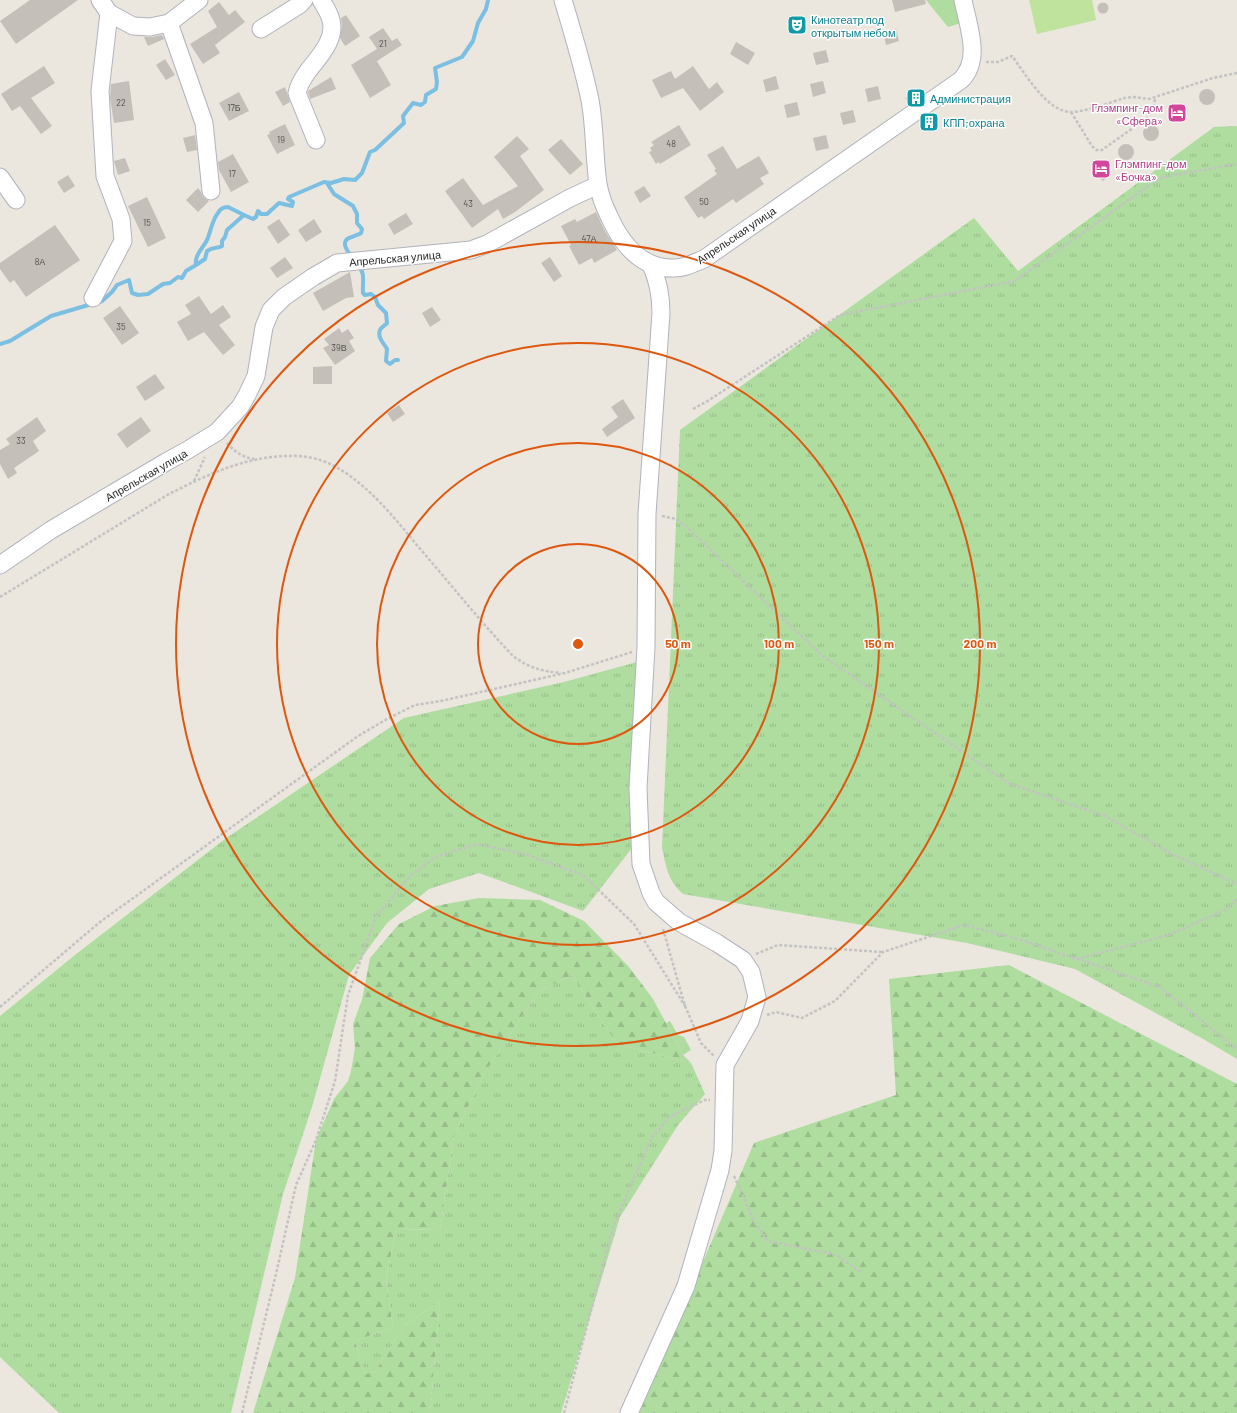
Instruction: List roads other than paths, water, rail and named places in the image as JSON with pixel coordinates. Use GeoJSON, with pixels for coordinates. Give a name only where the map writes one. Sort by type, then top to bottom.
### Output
{"type":"FeatureCollection","features":[{"type":"Feature","properties":{"kind":"street"},"geometry":{"type":"LineString","coordinates":[[105,7],[133,26],[150,27],[169,23],[199,0]]}},
{"type":"Feature","properties":{"kind":"street"},"geometry":{"type":"LineString","coordinates":[[261,28],[299,5],[304,0]]}},
{"type":"Feature","properties":{"kind":"street"},"geometry":{"type":"LineString","coordinates":[[316,140],[297,93],[302,80],[326,48],[332,32],[331,18],[322,0]]}},
{"type":"Feature","properties":{"kind":"street"},"geometry":{"type":"LineString","coordinates":[[563,0],[579,55],[590,101],[598,185],[604,206],[618,234],[632,252],[640,259],[651,265],[656,274],[660,292],[661,314],[648,514],[646,647],[638,788],[641,864],[651,893],[656,902],[679,922],[717,943],[743,960],[751,972],[757,997],[750,1021],[725,1065],[723,1151],[720,1170],[686,1286],[630,1413]]}},
{"type":"Feature","properties":{"kind":"street","name":"Апрельская улица"},"geometry":{"type":"LineString","coordinates":[[651,265],[673,269],[687,266],[704,258],[961,80],[968,70],[972,56],[972,43],[963,0]]}},
{"type":"Feature","properties":{"kind":"street"},"geometry":{"type":"LineString","coordinates":[[93,298],[123,241],[121,219],[105,176],[100,91],[105,7]]}},
{"type":"Feature","properties":{"kind":"street"},"geometry":{"type":"LineString","coordinates":[[169,23],[204,123],[211,191]]}},
{"type":"Feature","properties":{"kind":"street"},"geometry":{"type":"LineString","coordinates":[[0,177],[16,200]]}},
{"type":"Feature","properties":{"kind":"street","name":"Апрельская улица"},"geometry":{"type":"LineString","coordinates":[[0,565],[51,530],[217,432],[240,407],[253,384],[256,376],[264,327],[271,310],[284,297],[313,277],[337,264],[346,262],[471,250],[487,244],[570,198],[598,185]]}},
{"type":"Feature","properties":{"kind":"waterway"},"geometry":{"type":"LineString","coordinates":[[196,265],[205,259],[207,251],[222,246],[222,241],[227,230],[244,215],[253,219],[256,217],[258,211],[261,214],[267,214],[279,203],[292,206],[293,202],[288,199],[289,197],[324,182],[331,183],[344,179],[355,180],[362,173],[370,152],[375,150],[404,123],[403,116],[413,103],[421,105],[425,102],[426,95],[436,89],[437,82],[435,68],[462,57],[473,41],[478,23],[486,9],[488,0]]}},
{"type":"Feature","properties":{"kind":"waterway"},"geometry":{"type":"LineString","coordinates":[[327,183],[334,194],[353,206],[357,214],[357,223],[362,229],[361,233],[348,238],[345,243],[346,249],[352,257]]}},
{"type":"Feature","properties":{"kind":"waterway"},"geometry":{"type":"LineString","coordinates":[[0,344],[10,341],[51,316],[102,301],[117,285],[129,280],[132,293],[138,295],[148,294],[163,284],[170,283],[178,277],[182,278],[186,271],[196,265],[196,258],[207,240],[214,219],[220,210],[228,207],[244,215]]}},
{"type":"Feature","properties":{"kind":"waterway"},"geometry":{"type":"LineString","coordinates":[[358,266],[363,275],[363,293],[365,295],[371,294],[375,297],[378,305],[386,313],[387,323],[379,333],[379,336],[387,349],[386,361],[390,364],[395,360],[398,360]]}},
{"type":"Feature","properties":{"kind":"place","name":"Кинотеатр под открытым небом"},"geometry":{"type":"Point","coordinates":[797,25]}},
{"type":"Feature","properties":{"kind":"place","name":"Администрация"},"geometry":{"type":"Point","coordinates":[916,98]}},
{"type":"Feature","properties":{"kind":"place","name":"Глэмпинг-дом «Сфера»"},"geometry":{"type":"Point","coordinates":[1177,113]}},
{"type":"Feature","properties":{"kind":"place","name":"КПП;охрана"},"geometry":{"type":"Point","coordinates":[929,122]}},
{"type":"Feature","properties":{"kind":"place","name":"Глэмпинг-дом «Бочка»"},"geometry":{"type":"Point","coordinates":[1101,169]}}]}
